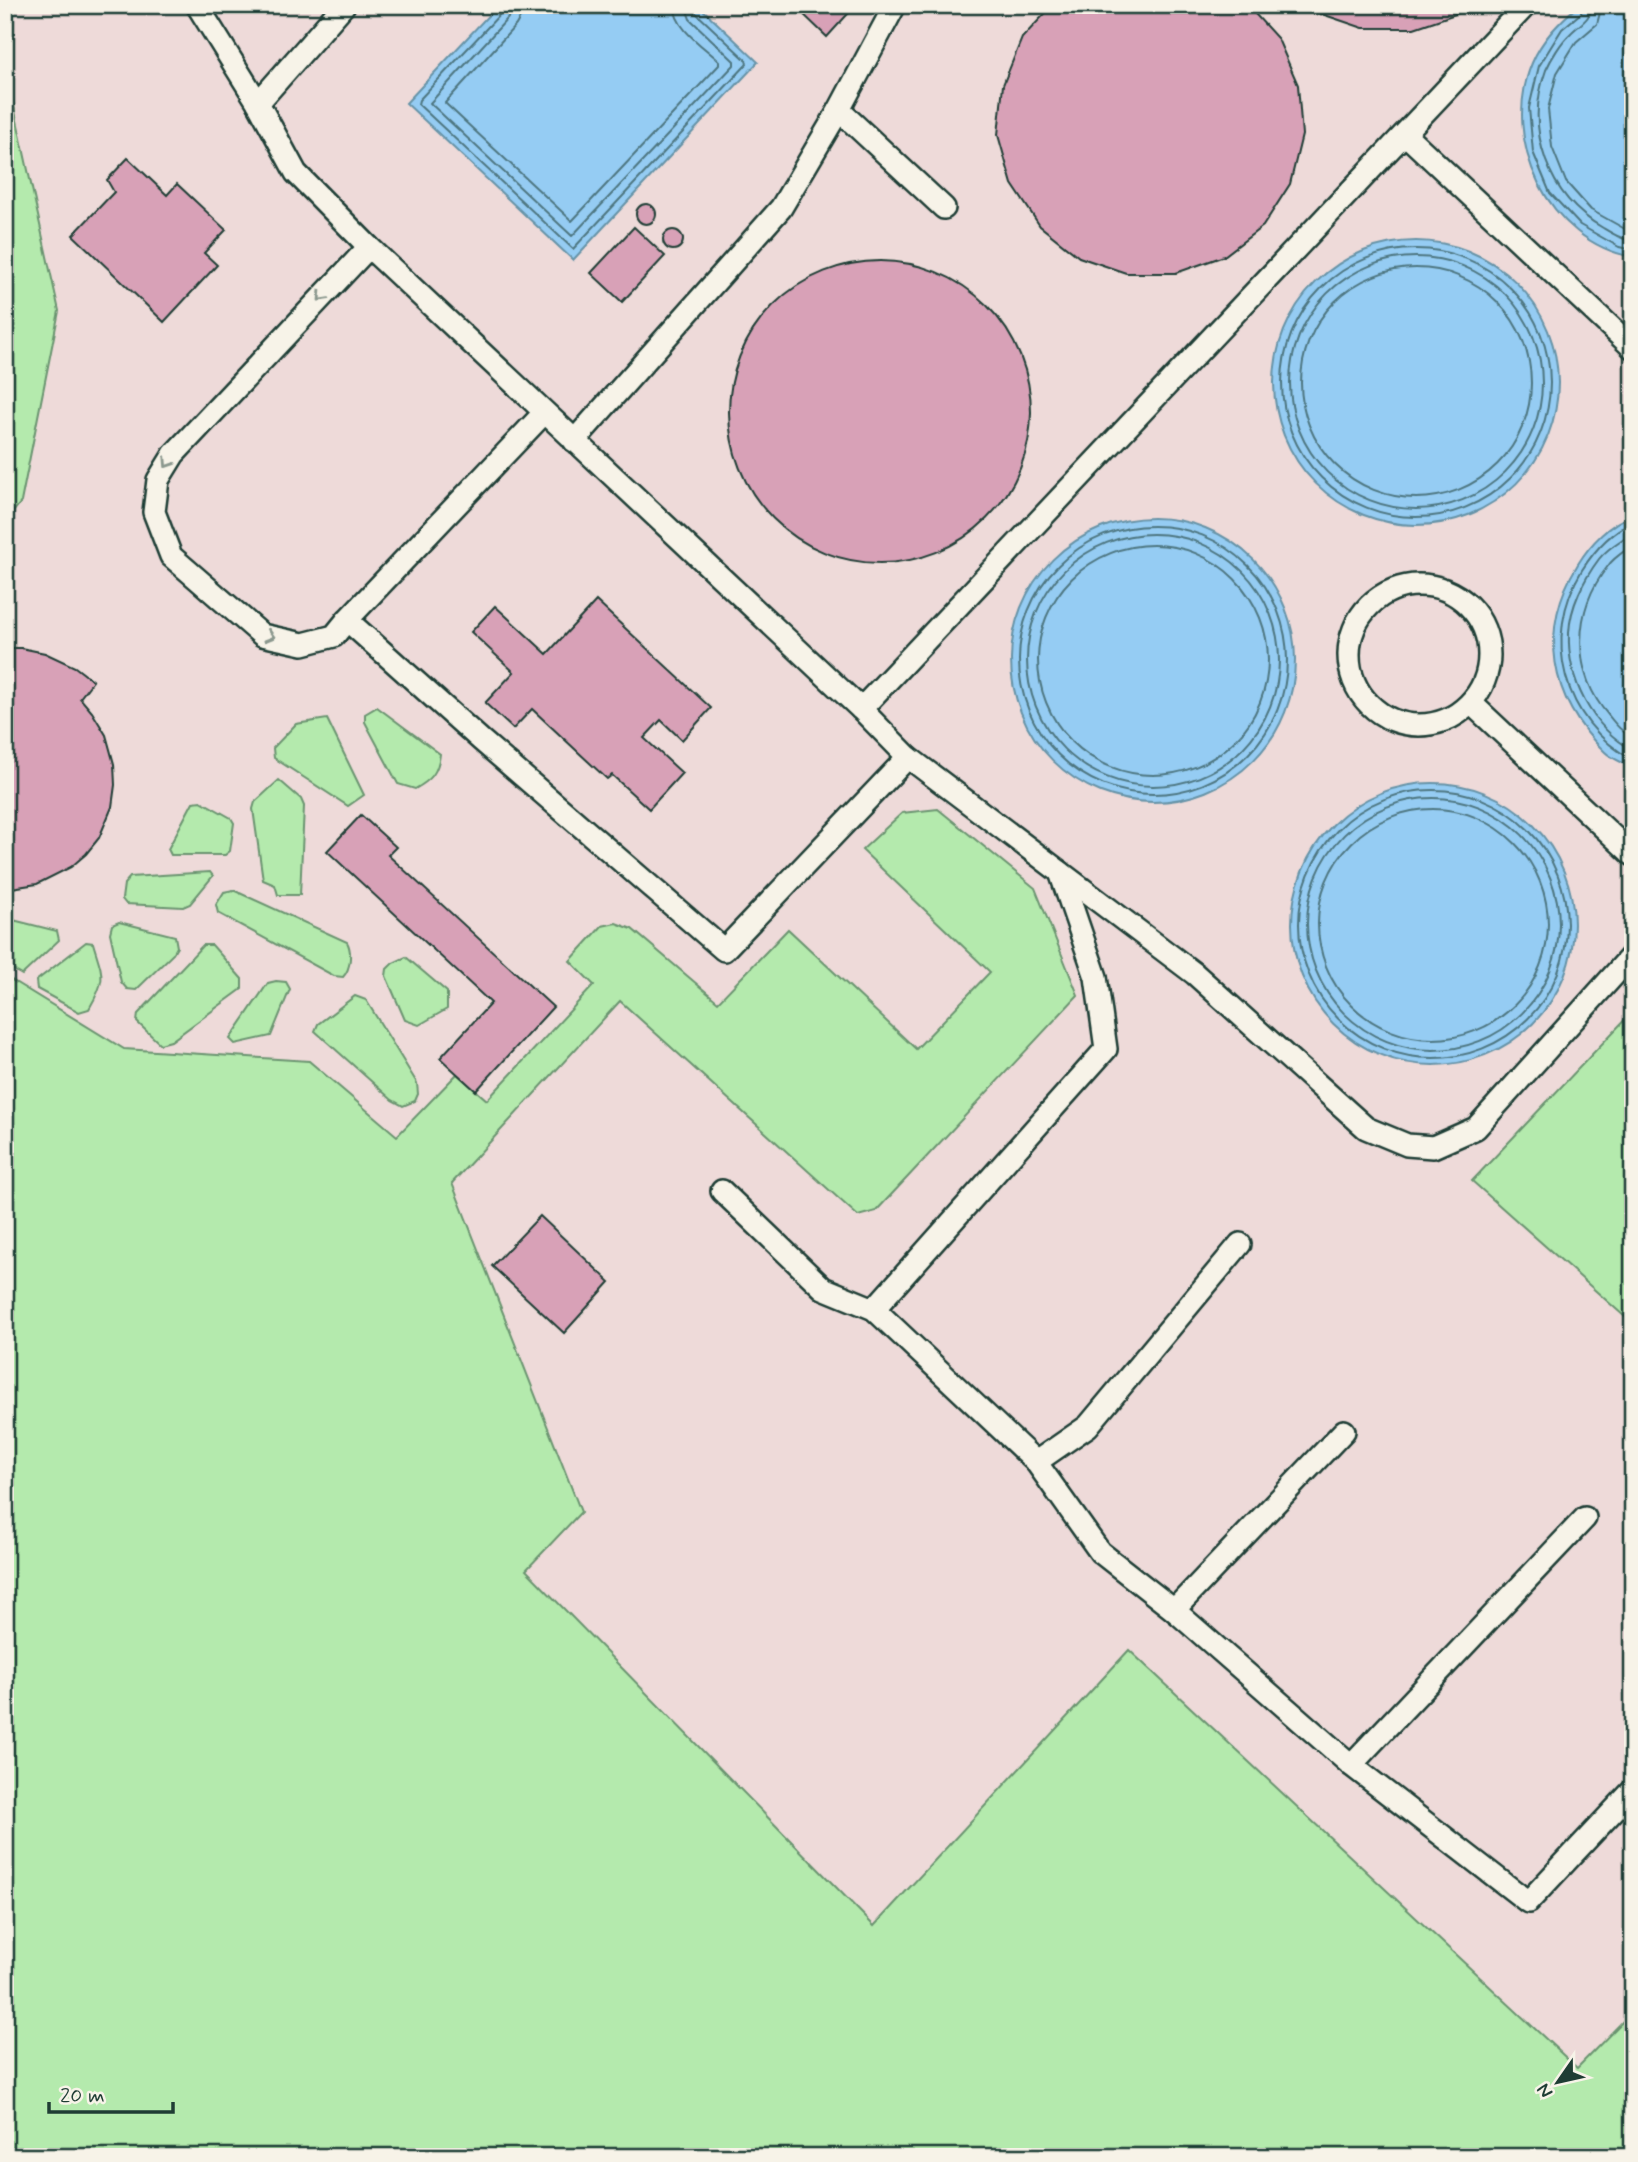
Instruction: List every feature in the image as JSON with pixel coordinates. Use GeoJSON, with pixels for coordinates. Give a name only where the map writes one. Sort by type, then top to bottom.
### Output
{"type":"FeatureCollection","features":[{"type":"Feature","properties":{"kind":"lane"},"geometry":{"type":"LineString","coordinates":[[197,5],[258,103],[296,173],[369,247],[861,709],[908,757],[1195,974],[1366,1128],[1407,1145],[1433,1147],[1476,1128],[1633,954]]}},
{"type":"Feature","properties":{"kind":"lane"},"geometry":{"type":"LineString","coordinates":[[258,103],[344,5]]}},
{"type":"Feature","properties":{"kind":"lane"},"geometry":{"type":"LineString","coordinates":[[574,441],[781,208],[839,110],[895,5]]}},
{"type":"Feature","properties":{"kind":"lane"},"geometry":{"type":"LineString","coordinates":[[861,709],[1526,5]]}},
{"type":"Feature","properties":{"kind":"lane"},"geometry":{"type":"LineString","coordinates":[[839,110],[944,208]]}},
{"type":"Feature","properties":{"kind":"lane"},"geometry":{"type":"LineString","coordinates":[[1405,134],[1633,348]]}},
{"type":"Feature","properties":{"kind":"lane"},"geometry":{"type":"LineString","coordinates":[[369,247],[174,454],[158,480],[154,512],[171,556],[262,635],[303,644],[334,636],[544,413]]}},
{"type":"Feature","properties":{"kind":"lane"},"geometry":{"type":"LineString","coordinates":[[1424,585],[1446,590],[1465,602],[1479,620],[1488,640],[1489,663],[1483,684],[1471,703],[1452,718],[1429,725],[1404,724],[1382,716],[1364,699],[1352,678],[1348,654],[1353,631],[1364,610],[1381,595],[1402,587],[1424,585]]}},
{"type":"Feature","properties":{"kind":"lane"},"geometry":{"type":"LineString","coordinates":[[347,620],[724,950],[908,757]]}},
{"type":"Feature","properties":{"kind":"lane"},"geometry":{"type":"LineString","coordinates":[[1471,703],[1633,855]]}},
{"type":"Feature","properties":{"kind":"lane"},"geometry":{"type":"LineString","coordinates":[[874,1309],[1106,1049],[1096,976],[1060,872]]}},
{"type":"Feature","properties":{"kind":"lane"},"geometry":{"type":"LineString","coordinates":[[722,1191],[822,1288],[874,1309],[1036,1462],[1100,1552],[1174,1611],[1352,1765],[1528,1902],[1633,1790]]}},
{"type":"Feature","properties":{"kind":"lane"},"geometry":{"type":"LineString","coordinates":[[1036,1462],[1088,1426],[1240,1244]]}},
{"type":"Feature","properties":{"kind":"lane"},"geometry":{"type":"LineString","coordinates":[[1174,1611],[1344,1431]]}},
{"type":"Feature","properties":{"kind":"lane"},"geometry":{"type":"LineString","coordinates":[[1352,1765],[1586,1518]]}},
{"type":"Feature","properties":{"kind":"green space"},"geometry":{"type":"Polygon","coordinates":[[[5,66],[59,311],[21,502],[5,522],[5,66]]]}},
{"type":"Feature","properties":{"kind":"green space"},"geometry":{"type":"Polygon","coordinates":[[[377,707],[440,754],[433,775],[415,789],[398,784],[365,722],[365,714],[377,707]]]}},
{"type":"Feature","properties":{"kind":"green space"},"geometry":{"type":"Polygon","coordinates":[[[327,719],[364,795],[348,806],[274,758],[273,748],[296,724],[327,719]]]}},
{"type":"Feature","properties":{"kind":"green space"},"geometry":{"type":"Polygon","coordinates":[[[279,780],[301,799],[304,806],[300,895],[278,895],[275,885],[263,880],[253,809],[255,802],[279,780]]]}},
{"type":"Feature","properties":{"kind":"green space"},"geometry":{"type":"Polygon","coordinates":[[[201,801],[231,818],[234,823],[230,851],[225,855],[171,855],[168,849],[193,802],[201,801]]]}},
{"type":"Feature","properties":{"kind":"green space"},"geometry":{"type":"Polygon","coordinates":[[[938,809],[1035,888],[1078,995],[876,1211],[858,1216],[620,1001],[452,1183],[581,1512],[526,1570],[874,1926],[1129,1650],[1577,2068],[1633,2011],[1633,2157],[5,2157],[5,976],[124,1049],[309,1061],[397,1136],[457,1074],[487,1100],[594,985],[570,961],[602,926],[616,923],[632,929],[718,1002],[788,929],[916,1049],[990,972],[862,850],[902,813],[938,809]]]}},
{"type":"Feature","properties":{"kind":"green space"},"geometry":{"type":"Polygon","coordinates":[[[210,872],[213,876],[190,904],[183,907],[126,904],[122,899],[124,884],[130,877],[210,872]]]}},
{"type":"Feature","properties":{"kind":"green space"},"geometry":{"type":"Polygon","coordinates":[[[233,890],[347,942],[350,960],[346,974],[343,977],[334,976],[218,913],[216,905],[224,892],[233,890]]]}},
{"type":"Feature","properties":{"kind":"green space"},"geometry":{"type":"Polygon","coordinates":[[[5,918],[57,931],[59,940],[22,975],[5,965],[5,918]]]}},
{"type":"Feature","properties":{"kind":"green space"},"geometry":{"type":"Polygon","coordinates":[[[119,922],[175,936],[177,947],[173,954],[136,990],[127,989],[121,982],[110,933],[112,925],[119,922]]]}},
{"type":"Feature","properties":{"kind":"green space"},"geometry":{"type":"Polygon","coordinates":[[[86,942],[93,943],[101,983],[89,1009],[79,1012],[37,989],[36,981],[86,942]]]}},
{"type":"Feature","properties":{"kind":"green space"},"geometry":{"type":"Polygon","coordinates":[[[203,945],[212,945],[242,979],[242,989],[171,1041],[160,1044],[137,1022],[138,1014],[203,945]]]}},
{"type":"Feature","properties":{"kind":"green space"},"geometry":{"type":"Polygon","coordinates":[[[406,957],[447,992],[447,1009],[419,1025],[405,1020],[386,976],[387,969],[393,963],[406,957]]]}},
{"type":"Feature","properties":{"kind":"green space"},"geometry":{"type":"Polygon","coordinates":[[[286,982],[290,989],[271,1036],[235,1044],[230,1039],[268,983],[286,982]]]}},
{"type":"Feature","properties":{"kind":"green space"},"geometry":{"type":"Polygon","coordinates":[[[355,996],[366,1000],[417,1083],[418,1094],[415,1101],[403,1106],[392,1100],[315,1031],[318,1024],[355,996]]]}},
{"type":"Feature","properties":{"kind":"green space"},"geometry":{"type":"Polygon","coordinates":[[[1633,1011],[1633,1324],[1472,1181],[1633,1011]]]}},
{"type":"Feature","properties":{"kind":"water"},"geometry":{"type":"Polygon","coordinates":[[[498,5],[698,5],[758,62],[573,260],[406,103],[498,5]]]}},
{"type":"Feature","properties":{"kind":"water"},"geometry":{"type":"Polygon","coordinates":[[[1579,5],[1633,5],[1633,257],[1603,248],[1577,231],[1555,209],[1539,183],[1527,154],[1522,124],[1524,93],[1532,63],[1552,31],[1579,5]]]}},
{"type":"Feature","properties":{"kind":"water"},"geometry":{"type":"Polygon","coordinates":[[[1416,241],[1444,244],[1470,252],[1495,265],[1516,283],[1534,304],[1547,329],[1555,355],[1558,383],[1555,411],[1547,437],[1534,462],[1516,483],[1495,501],[1470,514],[1444,522],[1416,525],[1388,522],[1362,514],[1337,501],[1316,483],[1298,462],[1285,437],[1277,411],[1274,383],[1277,355],[1285,329],[1298,304],[1316,283],[1337,265],[1362,252],[1388,244],[1416,241]]]}},
{"type":"Feature","properties":{"kind":"water"},"geometry":{"type":"Polygon","coordinates":[[[1633,515],[1633,768],[1605,752],[1586,731],[1572,709],[1561,686],[1555,662],[1554,638],[1557,613],[1565,589],[1578,564],[1601,535],[1616,523],[1633,515]]]}},
{"type":"Feature","properties":{"kind":"water"},"geometry":{"type":"Polygon","coordinates":[[[1153,518],[1181,521],[1207,529],[1232,542],[1253,560],[1271,581],[1284,606],[1292,632],[1295,660],[1292,688],[1284,714],[1271,739],[1253,760],[1232,778],[1207,791],[1181,799],[1153,802],[1125,799],[1099,791],[1074,778],[1053,760],[1035,739],[1022,714],[1014,688],[1011,660],[1014,632],[1022,606],[1035,581],[1053,560],[1074,542],[1099,529],[1125,521],[1153,518]]]}},
{"type":"Feature","properties":{"kind":"water"},"geometry":{"type":"Polygon","coordinates":[[[1447,783],[1461,785],[1500,799],[1533,824],[1551,845],[1564,870],[1572,896],[1572,952],[1564,978],[1551,1003],[1533,1024],[1512,1042],[1487,1055],[1461,1063],[1419,1065],[1405,1063],[1366,1049],[1343,1033],[1324,1014],[1308,991],[1294,952],[1292,910],[1294,896],[1308,857],[1324,834],[1343,815],[1366,799],[1405,785],[1447,783]]]}},
{"type":"Feature","properties":{"kind":"building"},"geometry":{"type":"Polygon","coordinates":[[[803,5],[856,5],[827,37],[799,10],[803,5]]]}},
{"type":"Feature","properties":{"kind":"building"},"geometry":{"type":"Polygon","coordinates":[[[1053,5],[1247,5],[1278,39],[1298,85],[1302,135],[1290,184],[1263,226],[1224,256],[1176,273],[1126,273],[1079,257],[1040,226],[1012,184],[998,135],[1003,85],[1022,38],[1053,5]]]}},
{"type":"Feature","properties":{"kind":"building"},"geometry":{"type":"Polygon","coordinates":[[[1307,5],[1470,5],[1461,12],[1414,28],[1363,28],[1316,12],[1307,5]]]}},
{"type":"Feature","properties":{"kind":"building"},"geometry":{"type":"Polygon","coordinates":[[[128,158],[167,195],[177,184],[226,230],[204,253],[217,265],[164,322],[73,235],[114,192],[107,180],[128,158]]]}},
{"type":"Feature","properties":{"kind":"building"},"geometry":{"type":"Polygon","coordinates":[[[646,204],[653,207],[656,214],[653,221],[646,224],[639,221],[636,214],[639,207],[646,204]]]}},
{"type":"Feature","properties":{"kind":"building"},"geometry":{"type":"Polygon","coordinates":[[[634,227],[665,256],[622,302],[591,273],[634,227]]]}},
{"type":"Feature","properties":{"kind":"building"},"geometry":{"type":"Polygon","coordinates":[[[673,230],[680,233],[683,240],[680,247],[673,250],[666,247],[663,240],[666,233],[673,230]]]}},
{"type":"Feature","properties":{"kind":"building"},"geometry":{"type":"Polygon","coordinates":[[[880,261],[909,264],[938,272],[964,286],[987,305],[1006,328],[1020,354],[1028,383],[1031,412],[1028,441],[1020,470],[1006,496],[987,519],[964,538],[938,552],[909,560],[880,563],[851,560],[822,552],[796,538],[773,519],[754,496],[740,470],[732,441],[729,412],[732,383],[740,354],[754,328],[773,305],[796,286],[822,272],[851,264],[880,261]]]}},
{"type":"Feature","properties":{"kind":"building"},"geometry":{"type":"Polygon","coordinates":[[[596,601],[711,708],[682,740],[661,720],[644,738],[682,773],[649,809],[612,775],[607,779],[532,709],[513,729],[485,703],[514,672],[471,632],[495,606],[547,654],[596,601]]]}},
{"type":"Feature","properties":{"kind":"building"},"geometry":{"type":"Polygon","coordinates":[[[5,648],[45,653],[75,667],[93,681],[80,698],[106,735],[114,764],[115,785],[112,807],[99,838],[86,854],[71,867],[37,884],[5,889],[5,648]]]}},
{"type":"Feature","properties":{"kind":"building"},"geometry":{"type":"Polygon","coordinates":[[[361,815],[396,847],[388,855],[553,1007],[476,1091],[440,1058],[491,1003],[327,851],[361,815]]]}},
{"type":"Feature","properties":{"kind":"building"},"geometry":{"type":"Polygon","coordinates":[[[540,1216],[610,1282],[564,1333],[492,1266],[540,1216]]]}}]}
